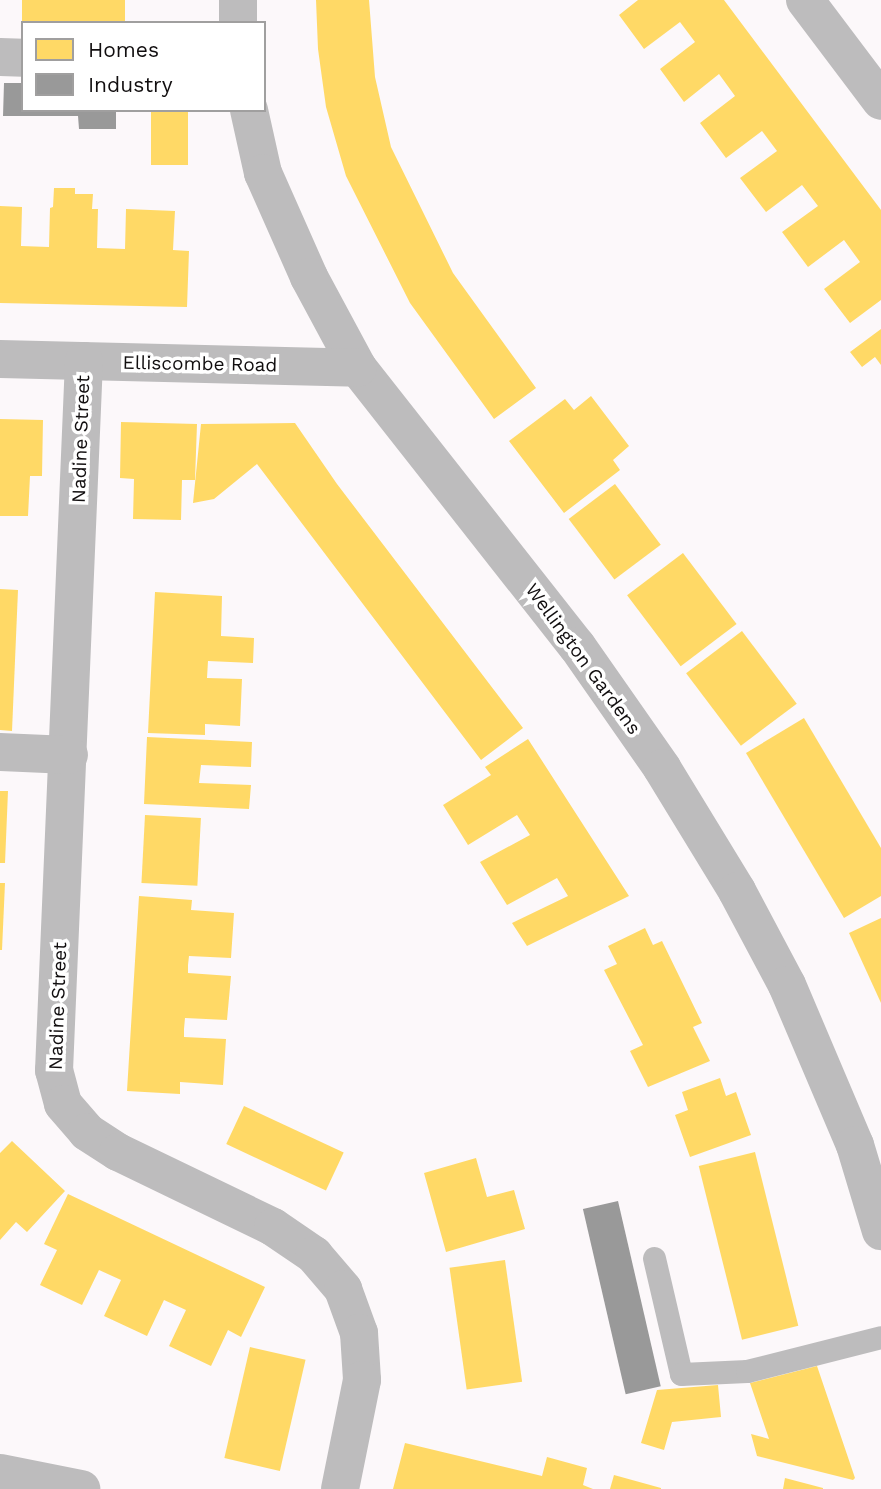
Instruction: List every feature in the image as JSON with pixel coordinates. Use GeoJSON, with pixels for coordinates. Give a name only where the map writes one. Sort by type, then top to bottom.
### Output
{"type":"FeatureCollection","features":[{"type":"Feature","properties":{"kind":"street"},"geometry":{"type":"LineString","coordinates":[[238,0],[238,21]]}},
{"type":"Feature","properties":{"kind":"street"},"geometry":{"type":"LineString","coordinates":[[805,0],[881,101]]}},
{"type":"Feature","properties":{"kind":"street"},"geometry":{"type":"LineString","coordinates":[[0,57],[21,58]]}},
{"type":"Feature","properties":{"kind":"street","name":"Wellington Gardens"},"geometry":{"type":"LineString","coordinates":[[249,112],[263,173],[309,277],[358,368],[577,646],[662,768],[737,891],[787,985],[850,1133],[881,1231]]}},
{"type":"Feature","properties":{"kind":"street","name":"Elliscombe Road"},"geometry":{"type":"LineString","coordinates":[[0,359],[358,368]]}},
{"type":"Feature","properties":{"kind":"street","name":"Nadine Street"},"geometry":{"type":"LineString","coordinates":[[84,361],[54,1070],[62,1104],[87,1132],[118,1152],[273,1227],[314,1255],[343,1289],[359,1333],[362,1380],[340,1489]]}},
{"type":"Feature","properties":{"kind":"street"},"geometry":{"type":"LineString","coordinates":[[0,752],[69,755]]}},
{"type":"Feature","properties":{"kind":"street"},"geometry":{"type":"LineString","coordinates":[[0,1473],[81,1489]]}},
{"type":"Feature","properties":{"kind":"lane"},"geometry":{"type":"LineString","coordinates":[[654,1258],[681,1374],[747,1371],[881,1337]]}},
{"type":"Feature","properties":{"kind":"building: Homes"},"geometry":{"type":"Polygon","coordinates":[[[22,0],[125,0],[125,21],[22,21],[22,0]]]}},
{"type":"Feature","properties":{"kind":"building: Homes"},"geometry":{"type":"Polygon","coordinates":[[[316,0],[369,0],[375,77],[391,147],[453,273],[536,388],[494,419],[410,303],[346,176],[326,107],[318,49],[316,0]]]}},
{"type":"Feature","properties":{"kind":"building: Homes"},"geometry":{"type":"Polygon","coordinates":[[[638,0],[724,0],[881,210],[881,300],[850,323],[824,289],[860,262],[844,240],[808,267],[782,232],[818,206],[802,185],[766,212],[740,178],[777,151],[762,131],[726,158],[700,123],[735,96],[719,74],[684,102],[660,69],[695,42],[680,22],[644,49],[619,15],[638,0]]]}},
{"type":"Feature","properties":{"kind":"building: Homes"},"geometry":{"type":"Polygon","coordinates":[[[151,112],[188,112],[188,165],[151,165],[151,112]]]}},
{"type":"Feature","properties":{"kind":"building: Homes"},"geometry":{"type":"Polygon","coordinates":[[[54,188],[75,188],[75,194],[93,194],[92,209],[98,209],[97,248],[125,249],[126,209],[175,211],[173,250],[189,251],[187,307],[0,303],[0,206],[22,207],[21,246],[49,247],[50,208],[53,207],[54,188]]]}},
{"type":"Feature","properties":{"kind":"building: Homes"},"geometry":{"type":"Polygon","coordinates":[[[881,329],[881,365],[875,357],[862,367],[850,352],[881,329]]]}},
{"type":"Feature","properties":{"kind":"building: Homes"},"geometry":{"type":"Polygon","coordinates":[[[591,396],[629,446],[613,460],[620,470],[564,513],[509,441],[565,399],[574,410],[591,396]]]}},
{"type":"Feature","properties":{"kind":"building: Homes"},"geometry":{"type":"Polygon","coordinates":[[[0,419],[43,420],[42,476],[30,476],[28,516],[0,516],[0,419]]]}},
{"type":"Feature","properties":{"kind":"building: Homes"},"geometry":{"type":"Polygon","coordinates":[[[121,422],[197,424],[195,480],[182,480],[181,520],[133,519],[134,479],[120,478],[121,422]]]}},
{"type":"Feature","properties":{"kind":"building: Homes"},"geometry":{"type":"Polygon","coordinates":[[[295,423],[337,484],[523,728],[481,760],[257,464],[214,499],[193,503],[201,424],[295,423]]]}},
{"type":"Feature","properties":{"kind":"building: Homes"},"geometry":{"type":"Polygon","coordinates":[[[615,484],[661,545],[614,580],[569,519],[615,484]]]}},
{"type":"Feature","properties":{"kind":"building: Homes"},"geometry":{"type":"Polygon","coordinates":[[[683,553],[737,624],[681,666],[627,595],[683,553]]]}},
{"type":"Feature","properties":{"kind":"building: Homes"},"geometry":{"type":"Polygon","coordinates":[[[0,589],[18,590],[12,731],[0,730],[0,589]]]}},
{"type":"Feature","properties":{"kind":"building: Homes"},"geometry":{"type":"Polygon","coordinates":[[[155,592],[222,596],[221,636],[254,638],[253,663],[208,661],[207,678],[242,679],[240,726],[205,724],[205,735],[148,733],[155,592]]]}},
{"type":"Feature","properties":{"kind":"building: Homes"},"geometry":{"type":"Polygon","coordinates":[[[742,631],[797,704],[741,746],[686,673],[742,631]]]}},
{"type":"Feature","properties":{"kind":"building: Homes"},"geometry":{"type":"Polygon","coordinates":[[[804,718],[881,848],[881,896],[844,918],[746,753],[804,718]]]}},
{"type":"Feature","properties":{"kind":"building: Homes"},"geometry":{"type":"Polygon","coordinates":[[[147,737],[252,742],[251,767],[201,765],[199,783],[251,785],[249,809],[144,804],[147,737]]]}},
{"type":"Feature","properties":{"kind":"building: Homes"},"geometry":{"type":"Polygon","coordinates":[[[528,739],[629,896],[527,946],[512,923],[568,896],[557,878],[507,905],[480,862],[530,835],[517,815],[468,845],[443,805],[491,775],[485,767],[528,739]]]}},
{"type":"Feature","properties":{"kind":"building: Homes"},"geometry":{"type":"Polygon","coordinates":[[[0,791],[8,791],[5,863],[0,863],[0,791]]]}},
{"type":"Feature","properties":{"kind":"building: Homes"},"geometry":{"type":"Polygon","coordinates":[[[145,815],[201,818],[197,886],[141,883],[145,815]]]}},
{"type":"Feature","properties":{"kind":"building: Homes"},"geometry":{"type":"Polygon","coordinates":[[[0,883],[5,883],[2,950],[0,950],[0,883]]]}},
{"type":"Feature","properties":{"kind":"building: Homes"},"geometry":{"type":"Polygon","coordinates":[[[139,896],[192,900],[191,910],[234,913],[231,958],[189,956],[188,965],[188,973],[231,976],[227,1020],[185,1018],[184,1029],[184,1037],[226,1039],[223,1085],[180,1082],[180,1094],[127,1091],[139,896]]]}},
{"type":"Feature","properties":{"kind":"building: Homes"},"geometry":{"type":"Polygon","coordinates":[[[881,918],[881,1003],[849,933],[881,918]]]}},
{"type":"Feature","properties":{"kind":"building: Homes"},"geometry":{"type":"Polygon","coordinates":[[[645,928],[653,945],[662,941],[702,1023],[693,1027],[710,1061],[648,1087],[630,1051],[643,1045],[604,970],[617,964],[608,946],[645,928]]]}},
{"type":"Feature","properties":{"kind":"building: Homes"},"geometry":{"type":"Polygon","coordinates":[[[720,1078],[726,1096],[736,1092],[751,1135],[690,1157],[675,1115],[688,1110],[682,1092],[720,1078]]]}},
{"type":"Feature","properties":{"kind":"building: Homes"},"geometry":{"type":"Polygon","coordinates":[[[244,1106],[344,1152],[326,1191],[226,1144],[244,1106]]]}},
{"type":"Feature","properties":{"kind":"building: Homes"},"geometry":{"type":"Polygon","coordinates":[[[12,1141],[65,1191],[27,1232],[16,1222],[0,1240],[0,1153],[12,1141]]]}},
{"type":"Feature","properties":{"kind":"building: Homes"},"geometry":{"type":"Polygon","coordinates":[[[755,1152],[798,1326],[742,1340],[699,1166],[755,1152]]]}},
{"type":"Feature","properties":{"kind":"building: Homes"},"geometry":{"type":"Polygon","coordinates":[[[476,1158],[487,1197],[514,1190],[525,1229],[446,1252],[424,1173],[476,1158]]]}},
{"type":"Feature","properties":{"kind":"building: Homes"},"geometry":{"type":"Polygon","coordinates":[[[68,1194],[265,1287],[241,1337],[228,1330],[211,1366],[169,1346],[186,1310],[164,1300],[147,1336],[104,1316],[121,1280],[99,1270],[82,1305],[40,1285],[57,1250],[44,1244],[68,1194]]]}},
{"type":"Feature","properties":{"kind":"building: Homes"},"geometry":{"type":"Polygon","coordinates":[[[505,1260],[522,1382],[467,1390],[450,1268],[505,1260]]]}},
{"type":"Feature","properties":{"kind":"building: Homes"},"geometry":{"type":"Polygon","coordinates":[[[250,1347],[306,1360],[280,1471],[224,1458],[250,1347]]]}},
{"type":"Feature","properties":{"kind":"building: Homes"},"geometry":{"type":"Polygon","coordinates":[[[817,1366],[855,1478],[853,1480],[757,1456],[751,1434],[769,1439],[750,1383],[817,1366]]]}},
{"type":"Feature","properties":{"kind":"building: Homes"},"geometry":{"type":"Polygon","coordinates":[[[718,1385],[721,1417],[672,1422],[664,1450],[641,1443],[657,1390],[718,1385]]]}},
{"type":"Feature","properties":{"kind":"building: Homes"},"geometry":{"type":"Polygon","coordinates":[[[405,1443],[542,1476],[547,1457],[587,1468],[583,1485],[593,1489],[393,1489],[405,1443]]]}},
{"type":"Feature","properties":{"kind":"building: Homes"},"geometry":{"type":"Polygon","coordinates":[[[614,1475],[661,1488],[661,1489],[610,1489],[614,1475]]]}},
{"type":"Feature","properties":{"kind":"building: Homes"},"geometry":{"type":"Polygon","coordinates":[[[785,1478],[823,1488],[823,1489],[783,1489],[785,1478]]]}},
{"type":"Feature","properties":{"kind":"building: Industry"},"geometry":{"type":"Polygon","coordinates":[[[4,83],[21,83],[21,112],[116,112],[116,129],[79,129],[78,116],[3,116],[4,83]]]}},
{"type":"Feature","properties":{"kind":"building: Industry"},"geometry":{"type":"Polygon","coordinates":[[[618,1201],[661,1386],[626,1394],[583,1209],[618,1201]]]}}]}
